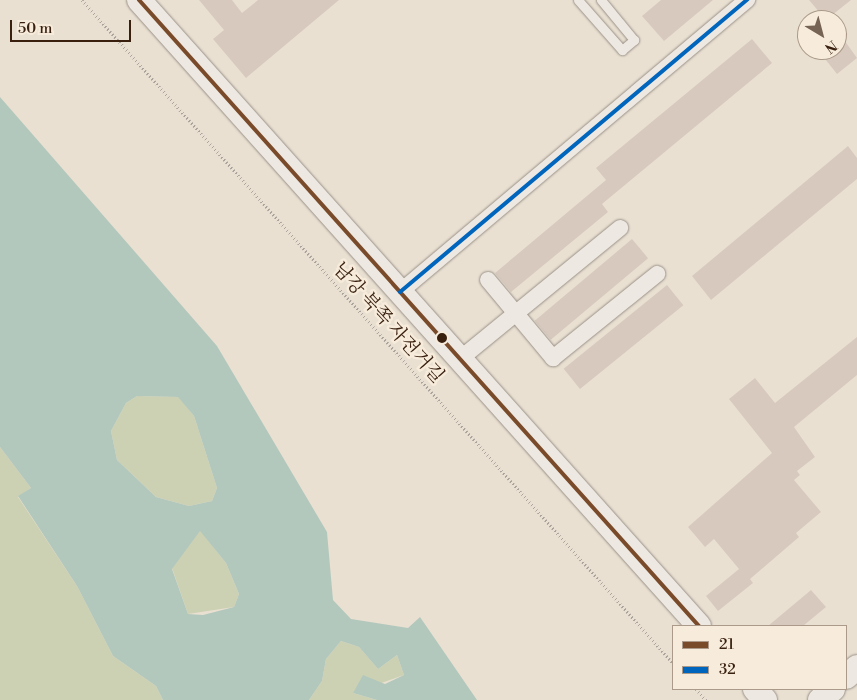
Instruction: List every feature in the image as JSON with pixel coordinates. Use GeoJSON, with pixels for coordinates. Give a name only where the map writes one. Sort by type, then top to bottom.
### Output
{"type":"FeatureCollection","features":[{"type":"Feature","properties":{"kind":"street"},"geometry":{"type":"LineString","coordinates":[[138,0],[698,625]]}},
{"type":"Feature","properties":{"kind":"street"},"geometry":{"type":"LineString","coordinates":[[400,292],[747,0]]}},
{"type":"Feature","properties":{"kind":"street"},"geometry":{"type":"LineString","coordinates":[[460,359],[620,228]]}},
{"type":"Feature","properties":{"kind":"street"},"geometry":{"type":"LineString","coordinates":[[488,280],[553,358],[657,274]]}},
{"type":"Feature","properties":{"kind":"street"},"geometry":{"type":"LineString","coordinates":[[847,676],[857,668]]}},
{"type":"Feature","properties":{"kind":"street"},"geometry":{"type":"LineString","coordinates":[[756,690],[765,700]]}},
{"type":"Feature","properties":{"kind":"street"},"geometry":{"type":"LineString","coordinates":[[820,700],[832,690]]}},
{"type":"Feature","properties":{"kind":"lane"},"geometry":{"type":"LineString","coordinates":[[578,0],[622,50],[634,40],[602,0]]}},
{"type":"Feature","properties":{"kind":"path","name":"남강 북쪽 자전거길"},"geometry":{"type":"LineString","coordinates":[[82,0],[672,662]]}},
{"type":"Feature","properties":{"kind":"path"},"geometry":{"type":"LineString","coordinates":[[697,690],[706,700]]}},
{"type":"Feature","properties":{"kind":"shaded area"},"geometry":{"type":"Polygon","coordinates":[[[0,97],[217,346],[327,532],[333,600],[351,619],[408,628],[420,617],[477,700],[377,700],[353,693],[363,675],[385,684],[404,675],[397,655],[378,669],[359,647],[341,641],[326,659],[322,681],[309,700],[163,700],[156,686],[113,656],[77,586],[18,496],[31,488],[0,447],[0,97]],[[137,396],[126,403],[111,431],[117,460],[156,497],[189,506],[212,501],[217,488],[194,416],[178,397],[137,396]],[[200,531],[172,569],[188,614],[203,615],[234,607],[239,594],[226,563],[200,531]]]}},
{"type":"Feature","properties":{"kind":"shaded area"},"geometry":{"type":"Polygon","coordinates":[[[137,396],[179,397],[194,416],[217,488],[212,501],[189,506],[156,497],[117,460],[111,431],[126,403],[137,396]]]}},
{"type":"Feature","properties":{"kind":"shaded area"},"geometry":{"type":"Polygon","coordinates":[[[0,447],[31,488],[18,497],[77,586],[113,656],[156,686],[163,700],[0,700],[0,447]]]}},
{"type":"Feature","properties":{"kind":"shaded area"},"geometry":{"type":"Polygon","coordinates":[[[200,530],[226,563],[239,594],[234,607],[188,614],[172,568],[200,530]]]}},
{"type":"Feature","properties":{"kind":"shaded area"},"geometry":{"type":"Polygon","coordinates":[[[341,641],[359,647],[378,669],[397,655],[404,675],[353,693],[377,700],[309,700],[322,681],[326,659],[341,641]]]}},
{"type":"Feature","properties":{"kind":"building"},"geometry":{"type":"Polygon","coordinates":[[[199,0],[232,0],[242,13],[258,0],[339,0],[246,78],[213,39],[224,30],[199,0]]]}},
{"type":"Feature","properties":{"kind":"building"},"geometry":{"type":"Polygon","coordinates":[[[661,0],[713,0],[664,41],[642,16],[661,0]]]}},
{"type":"Feature","properties":{"kind":"building"},"geometry":{"type":"Polygon","coordinates":[[[809,0],[851,0],[838,10],[818,10],[809,0]]]}},
{"type":"Feature","properties":{"kind":"building"},"geometry":{"type":"Polygon","coordinates":[[[752,39],[772,63],[602,204],[608,212],[511,292],[495,273],[606,180],[596,168],[752,39]]]}},
{"type":"Feature","properties":{"kind":"building"},"geometry":{"type":"Polygon","coordinates":[[[847,44],[857,58],[837,74],[826,60],[847,60],[847,44]]]}},
{"type":"Feature","properties":{"kind":"building"},"geometry":{"type":"Polygon","coordinates":[[[848,146],[857,158],[857,179],[711,300],[692,276],[848,146]]]}},
{"type":"Feature","properties":{"kind":"building"},"geometry":{"type":"Polygon","coordinates":[[[632,239],[648,258],[551,340],[535,321],[632,239]]]}},
{"type":"Feature","properties":{"kind":"building"},"geometry":{"type":"Polygon","coordinates":[[[667,285],[683,305],[580,389],[564,369],[667,285]]]}},
{"type":"Feature","properties":{"kind":"building"},"geometry":{"type":"Polygon","coordinates":[[[857,337],[857,375],[794,427],[815,457],[797,471],[800,475],[794,480],[821,512],[796,533],[799,537],[750,579],[753,583],[718,611],[706,596],[739,569],[714,539],[705,547],[688,527],[772,453],[729,399],[755,378],[775,403],[857,337]]]}},
{"type":"Feature","properties":{"kind":"building"},"geometry":{"type":"Polygon","coordinates":[[[811,590],[826,607],[804,625],[769,625],[811,590]]]}},
{"type":"Feature","properties":{"kind":"transit line","name":"21"},"geometry":{"type":"LineString","coordinates":[[139,0],[698,625]]}},
{"type":"Feature","properties":{"kind":"transit line","name":"32"},"geometry":{"type":"LineString","coordinates":[[400,292],[747,0]]}}]}
